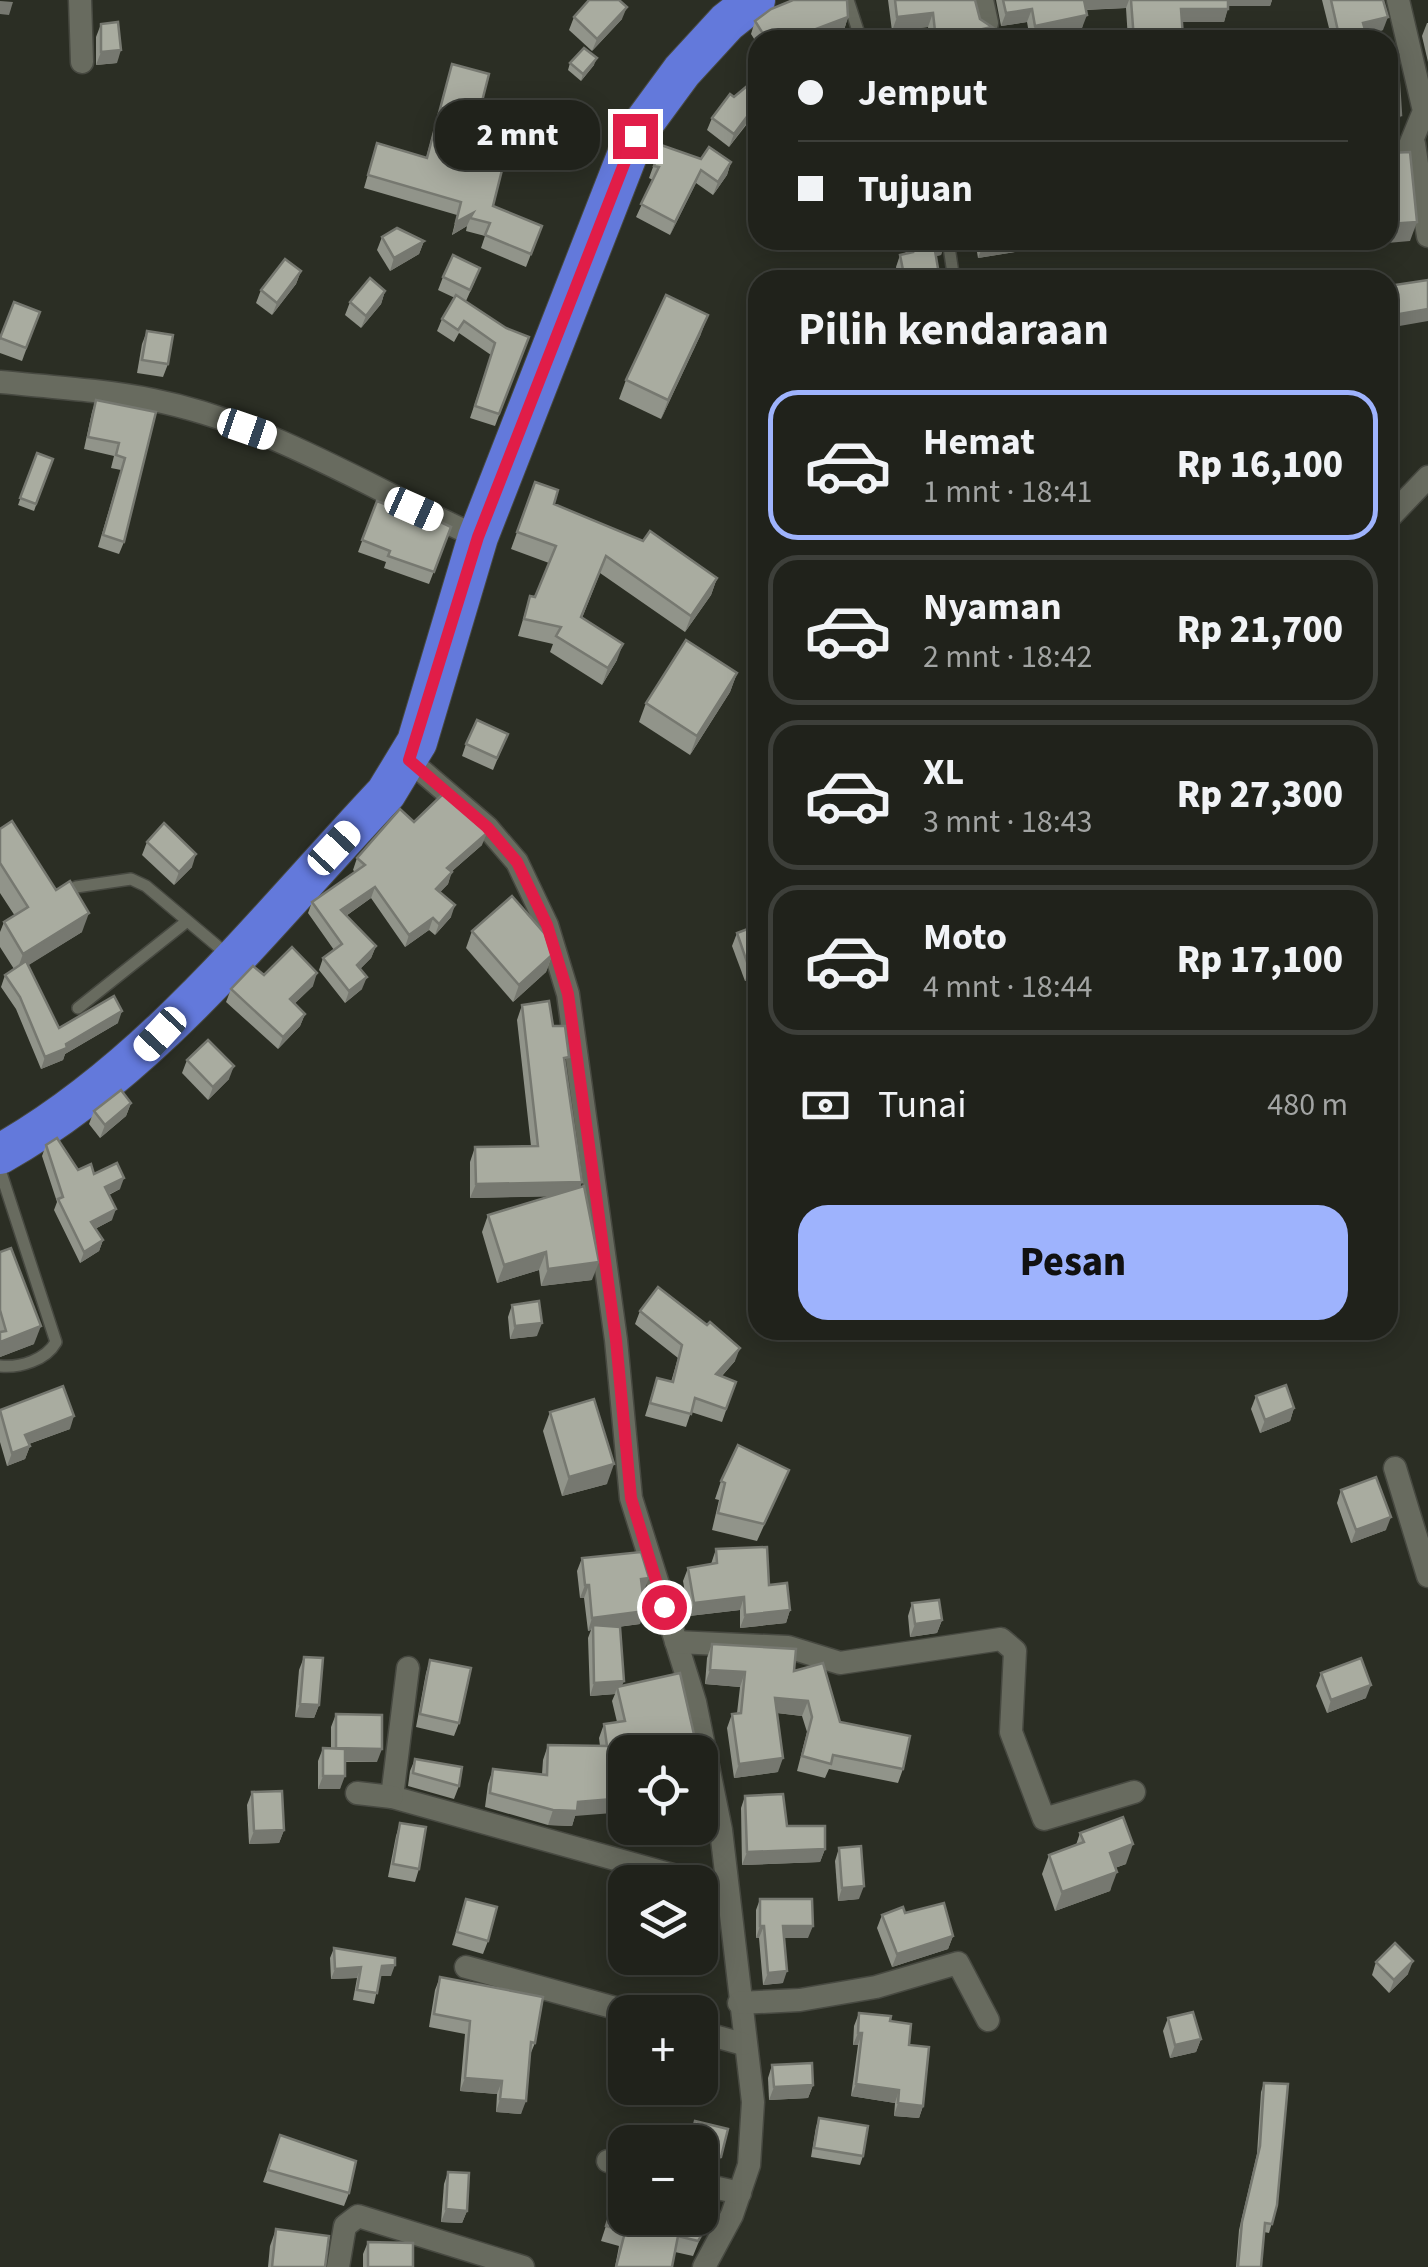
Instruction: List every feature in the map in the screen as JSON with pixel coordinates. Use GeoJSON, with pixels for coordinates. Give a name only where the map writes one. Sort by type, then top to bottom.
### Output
{"type":"FeatureCollection","features":[{"type":"Feature","properties":{"kind":"highway"},"geometry":{"type":"LineString","coordinates":[[0,1154],[58,1122],[132,1063],[386,793],[409,760],[478,537],[635,136],[682,71],[727,22],[755,0]]}},
{"type":"Feature","properties":{"kind":"street"},"geometry":{"type":"LineString","coordinates":[[80,0],[82,62]]}},
{"type":"Feature","properties":{"kind":"street"},"geometry":{"type":"LineString","coordinates":[[1398,0],[1399,58],[1424,111],[1414,144],[1406,155],[1398,156]]}},
{"type":"Feature","properties":{"kind":"street"},"geometry":{"type":"LineString","coordinates":[[1414,144],[1428,236]]}},
{"type":"Feature","properties":{"kind":"street"},"geometry":{"type":"LineString","coordinates":[[0,382],[153,400],[200,413],[280,441],[478,537]]}},
{"type":"Feature","properties":{"kind":"street"},"geometry":{"type":"LineString","coordinates":[[1398,508],[1428,477]]}},
{"type":"Feature","properties":{"kind":"street"},"geometry":{"type":"LineString","coordinates":[[409,760],[487,827],[517,862],[547,925],[568,994],[616,1340],[631,1498],[695,1702],[710,1775],[753,2102],[749,2165],[740,2193],[704,2267]]}},
{"type":"Feature","properties":{"kind":"street"},"geometry":{"type":"LineString","coordinates":[[1395,1468],[1428,1576]]}},
{"type":"Feature","properties":{"kind":"street"},"geometry":{"type":"LineString","coordinates":[[676,1642],[788,1647],[840,1663],[1001,1639],[1015,1651],[1012,1732],[1044,1818],[1134,1792]]}},
{"type":"Feature","properties":{"kind":"street"},"geometry":{"type":"LineString","coordinates":[[392,1797],[408,1668]]}},
{"type":"Feature","properties":{"kind":"street"},"geometry":{"type":"LineString","coordinates":[[358,1793],[392,1797],[635,1865]]}},
{"type":"Feature","properties":{"kind":"street"},"geometry":{"type":"LineString","coordinates":[[718,1889],[726,1891]]}},
{"type":"Feature","properties":{"kind":"street"},"geometry":{"type":"LineString","coordinates":[[738,2003],[800,2000],[876,1987],[958,1963],[988,2020]]}},
{"type":"Feature","properties":{"kind":"street"},"geometry":{"type":"LineString","coordinates":[[466,1967],[608,2006]]}},
{"type":"Feature","properties":{"kind":"street"},"geometry":{"type":"LineString","coordinates":[[718,2037],[743,2044]]}},
{"type":"Feature","properties":{"kind":"street"},"geometry":{"type":"LineString","coordinates":[[718,2188],[740,2193]]}},
{"type":"Feature","properties":{"kind":"street"},"geometry":{"type":"LineString","coordinates":[[338,2267],[345,2226],[358,2216],[523,2267]]}},
{"type":"Feature","properties":{"kind":"lane"},"geometry":{"type":"LineString","coordinates":[[848,0],[858,30]]}},
{"type":"Feature","properties":{"kind":"lane"},"geometry":{"type":"LineString","coordinates":[[76,886],[131,879],[146,886],[231,957]]}},
{"type":"Feature","properties":{"kind":"lane"},"geometry":{"type":"LineString","coordinates":[[78,1008],[186,922]]}},
{"type":"Feature","properties":{"kind":"lane"},"geometry":{"type":"LineString","coordinates":[[0,1170],[56,1342],[50,1354],[13,1368],[0,1366]]}},
{"type":"Feature","properties":{"kind":"building"},"geometry":{"type":"Polygon","coordinates":[[[589,0],[619,0],[627,7],[597,39],[574,17],[589,0]]]}},
{"type":"Feature","properties":{"kind":"building"},"geometry":{"type":"Polygon","coordinates":[[[793,0],[847,0],[848,17],[814,30],[761,30],[755,21],[793,0]]]}},
{"type":"Feature","properties":{"kind":"building"},"geometry":{"type":"Polygon","coordinates":[[[895,0],[975,0],[980,19],[992,27],[935,30],[933,13],[897,17],[895,0]]]}},
{"type":"Feature","properties":{"kind":"building"},"geometry":{"type":"Polygon","coordinates":[[[1003,0],[1084,0],[1087,15],[1035,26],[1032,9],[1006,13],[1003,0]]]}},
{"type":"Feature","properties":{"kind":"building"},"geometry":{"type":"Polygon","coordinates":[[[1131,0],[1228,0],[1228,9],[1181,9],[1182,30],[1133,30],[1131,0]]]}},
{"type":"Feature","properties":{"kind":"building"},"geometry":{"type":"Polygon","coordinates":[[[1331,0],[1383,0],[1388,17],[1363,23],[1365,30],[1338,30],[1331,0]]]}},
{"type":"Feature","properties":{"kind":"building"},"geometry":{"type":"Polygon","coordinates":[[[118,22],[121,50],[101,52],[101,24],[118,22]]]}},
{"type":"Feature","properties":{"kind":"building"},"geometry":{"type":"Polygon","coordinates":[[[584,48],[597,58],[583,74],[570,63],[584,48]]]}},
{"type":"Feature","properties":{"kind":"building"},"geometry":{"type":"Polygon","coordinates":[[[452,64],[489,74],[477,121],[512,130],[493,206],[542,226],[531,254],[485,235],[490,223],[470,218],[473,213],[456,222],[461,202],[368,175],[377,143],[427,158],[452,64]]]}},
{"type":"Feature","properties":{"kind":"building"},"geometry":{"type":"Polygon","coordinates":[[[1398,68],[1401,115],[1398,115],[1398,68]]]}},
{"type":"Feature","properties":{"kind":"building"},"geometry":{"type":"Polygon","coordinates":[[[748,85],[748,115],[734,134],[712,118],[730,94],[734,97],[748,85]]]}},
{"type":"Feature","properties":{"kind":"building"},"geometry":{"type":"Polygon","coordinates":[[[661,145],[701,159],[709,147],[731,162],[718,182],[701,170],[675,222],[641,204],[659,167],[654,166],[661,145]]]}},
{"type":"Feature","properties":{"kind":"building"},"geometry":{"type":"Polygon","coordinates":[[[1410,152],[1417,222],[1398,223],[1398,153],[1410,152]]]}},
{"type":"Feature","properties":{"kind":"building"},"geometry":{"type":"Polygon","coordinates":[[[397,228],[424,241],[394,258],[382,237],[397,228]]]}},
{"type":"Feature","properties":{"kind":"building"},"geometry":{"type":"Polygon","coordinates":[[[935,250],[938,270],[903,270],[900,255],[935,250]]]}},
{"type":"Feature","properties":{"kind":"building"},"geometry":{"type":"Polygon","coordinates":[[[453,255],[480,268],[470,290],[443,277],[453,255]]]}},
{"type":"Feature","properties":{"kind":"building"},"geometry":{"type":"Polygon","coordinates":[[[285,259],[301,271],[277,303],[261,290],[285,259]]]}},
{"type":"Feature","properties":{"kind":"building"},"geometry":{"type":"Polygon","coordinates":[[[370,278],[385,291],[366,316],[350,302],[370,278]]]}},
{"type":"Feature","properties":{"kind":"building"},"geometry":{"type":"Polygon","coordinates":[[[1428,280],[1428,309],[1398,314],[1398,284],[1428,280]]]}},
{"type":"Feature","properties":{"kind":"building"},"geometry":{"type":"Polygon","coordinates":[[[456,295],[506,328],[529,337],[499,414],[475,406],[495,343],[464,321],[458,330],[442,319],[456,295]]]}},
{"type":"Feature","properties":{"kind":"building"},"geometry":{"type":"Polygon","coordinates":[[[666,295],[708,315],[668,400],[626,380],[666,295]]]}},
{"type":"Feature","properties":{"kind":"building"},"geometry":{"type":"Polygon","coordinates":[[[14,302],[40,312],[26,348],[0,338],[14,302]]]}},
{"type":"Feature","properties":{"kind":"building"},"geometry":{"type":"Polygon","coordinates":[[[147,331],[173,335],[168,364],[142,360],[147,331]]]}},
{"type":"Feature","properties":{"kind":"building"},"geometry":{"type":"Polygon","coordinates":[[[96,400],[156,412],[124,542],[103,535],[125,458],[116,455],[119,443],[88,437],[96,400]]]}},
{"type":"Feature","properties":{"kind":"building"},"geometry":{"type":"Polygon","coordinates":[[[37,453],[53,459],[36,504],[20,498],[37,453]]]}},
{"type":"Feature","properties":{"kind":"building"},"geometry":{"type":"Polygon","coordinates":[[[535,482],[558,490],[554,504],[643,541],[650,531],[717,578],[691,616],[606,556],[581,617],[623,644],[608,668],[556,636],[561,627],[524,619],[530,596],[535,597],[556,546],[517,532],[535,482]]]}},
{"type":"Feature","properties":{"kind":"building"},"geometry":{"type":"Polygon","coordinates":[[[377,501],[418,517],[420,512],[451,527],[434,572],[388,556],[390,551],[362,540],[377,501]]]}},
{"type":"Feature","properties":{"kind":"building"},"geometry":{"type":"Polygon","coordinates":[[[686,640],[737,673],[697,736],[646,703],[686,640]]]}},
{"type":"Feature","properties":{"kind":"building"},"geometry":{"type":"Polygon","coordinates":[[[477,720],[508,734],[497,758],[466,744],[477,720]]]}},
{"type":"Feature","properties":{"kind":"building"},"geometry":{"type":"Polygon","coordinates":[[[443,794],[487,833],[447,868],[452,872],[436,889],[455,905],[439,924],[433,918],[409,935],[375,887],[341,910],[376,946],[357,965],[367,977],[349,991],[323,958],[342,944],[312,902],[365,865],[357,858],[400,809],[414,822],[443,794]]]}},
{"type":"Feature","properties":{"kind":"building"},"geometry":{"type":"Polygon","coordinates":[[[12,821],[56,890],[70,881],[89,913],[23,954],[4,922],[28,907],[0,863],[0,829],[12,821]]]}},
{"type":"Feature","properties":{"kind":"building"},"geometry":{"type":"Polygon","coordinates":[[[164,823],[196,854],[179,872],[147,842],[164,823]]]}},
{"type":"Feature","properties":{"kind":"building"},"geometry":{"type":"Polygon","coordinates":[[[512,896],[545,934],[552,955],[519,985],[472,931],[512,896]]]}},
{"type":"Feature","properties":{"kind":"building"},"geometry":{"type":"Polygon","coordinates":[[[748,929],[748,965],[737,933],[748,929]]]}},
{"type":"Feature","properties":{"kind":"building"},"geometry":{"type":"Polygon","coordinates":[[[292,947],[317,973],[290,999],[305,1014],[283,1037],[231,989],[253,966],[264,975],[292,947]]]}},
{"type":"Feature","properties":{"kind":"building"},"geometry":{"type":"Polygon","coordinates":[[[26,961],[59,1028],[114,996],[122,1011],[66,1044],[67,1048],[45,1057],[20,997],[5,975],[26,961]]]}},
{"type":"Feature","properties":{"kind":"building"},"geometry":{"type":"Polygon","coordinates":[[[549,1001],[553,1026],[565,1026],[569,1057],[564,1058],[582,1182],[476,1184],[475,1147],[538,1146],[522,1005],[549,1001]]]}},
{"type":"Feature","properties":{"kind":"building"},"geometry":{"type":"Polygon","coordinates":[[[208,1040],[234,1066],[213,1087],[187,1060],[208,1040]]]}},
{"type":"Feature","properties":{"kind":"building"},"geometry":{"type":"Polygon","coordinates":[[[121,1090],[131,1103],[105,1125],[94,1111],[121,1090]]]}},
{"type":"Feature","properties":{"kind":"building"},"geometry":{"type":"Polygon","coordinates":[[[57,1138],[78,1170],[91,1164],[94,1174],[117,1163],[124,1178],[105,1187],[116,1209],[91,1222],[103,1240],[84,1252],[58,1199],[63,1197],[46,1145],[57,1138]]]}},
{"type":"Feature","properties":{"kind":"building"},"geometry":{"type":"Polygon","coordinates":[[[584,1186],[599,1262],[548,1269],[546,1252],[504,1265],[488,1215],[584,1186]]]}},
{"type":"Feature","properties":{"kind":"building"},"geometry":{"type":"Polygon","coordinates":[[[11,1248],[41,1326],[0,1342],[0,1332],[6,1331],[0,1310],[0,1252],[11,1248]]]}},
{"type":"Feature","properties":{"kind":"building"},"geometry":{"type":"Polygon","coordinates":[[[658,1287],[740,1348],[716,1374],[736,1382],[726,1409],[695,1398],[691,1414],[650,1403],[657,1378],[673,1382],[682,1345],[640,1311],[658,1287]]]}},
{"type":"Feature","properties":{"kind":"building"},"geometry":{"type":"Polygon","coordinates":[[[539,1301],[542,1323],[515,1326],[512,1305],[539,1301]]]}},
{"type":"Feature","properties":{"kind":"building"},"geometry":{"type":"Polygon","coordinates":[[[1286,1385],[1294,1408],[1265,1420],[1256,1396],[1286,1385]]]}},
{"type":"Feature","properties":{"kind":"building"},"geometry":{"type":"Polygon","coordinates":[[[63,1386],[74,1416],[25,1435],[30,1446],[12,1453],[0,1410],[63,1386]]]}},
{"type":"Feature","properties":{"kind":"building"},"geometry":{"type":"Polygon","coordinates":[[[594,1399],[614,1464],[569,1477],[550,1412],[594,1399]]]}},
{"type":"Feature","properties":{"kind":"building"},"geometry":{"type":"Polygon","coordinates":[[[738,1445],[789,1470],[764,1524],[718,1513],[725,1483],[721,1481],[738,1445]]]}},
{"type":"Feature","properties":{"kind":"building"},"geometry":{"type":"Polygon","coordinates":[[[1376,1477],[1391,1517],[1356,1530],[1341,1490],[1376,1477]]]}},
{"type":"Feature","properties":{"kind":"building"},"geometry":{"type":"Polygon","coordinates":[[[767,1547],[769,1585],[787,1583],[790,1610],[745,1615],[744,1597],[694,1603],[688,1568],[717,1563],[716,1549],[767,1547]]]}},
{"type":"Feature","properties":{"kind":"building"},"geometry":{"type":"Polygon","coordinates":[[[641,1552],[649,1578],[641,1579],[645,1611],[592,1618],[582,1558],[641,1552]]]}},
{"type":"Feature","properties":{"kind":"building"},"geometry":{"type":"Polygon","coordinates":[[[939,1600],[942,1620],[915,1624],[912,1603],[939,1600]]]}},
{"type":"Feature","properties":{"kind":"building"},"geometry":{"type":"Polygon","coordinates":[[[593,1625],[620,1627],[624,1681],[594,1683],[593,1625]]]}},
{"type":"Feature","properties":{"kind":"building"},"geometry":{"type":"Polygon","coordinates":[[[712,1644],[796,1649],[794,1671],[823,1663],[840,1722],[910,1736],[903,1769],[833,1755],[831,1764],[802,1756],[812,1717],[808,1701],[775,1698],[783,1758],[739,1764],[732,1714],[741,1713],[745,1672],[710,1670],[712,1644]]]}},
{"type":"Feature","properties":{"kind":"building"},"geometry":{"type":"Polygon","coordinates":[[[304,1657],[323,1658],[319,1705],[300,1704],[304,1657]]]}},
{"type":"Feature","properties":{"kind":"building"},"geometry":{"type":"Polygon","coordinates":[[[1361,1658],[1371,1685],[1331,1700],[1321,1673],[1361,1658]]]}},
{"type":"Feature","properties":{"kind":"building"},"geometry":{"type":"Polygon","coordinates":[[[430,1660],[471,1668],[459,1723],[420,1714],[430,1660]]]}},
{"type":"Feature","properties":{"kind":"building"},"geometry":{"type":"Polygon","coordinates":[[[680,1673],[694,1735],[608,1735],[608,1799],[578,1802],[577,1811],[553,1810],[490,1793],[493,1769],[547,1775],[548,1745],[607,1746],[604,1724],[625,1721],[617,1687],[680,1673]]]}},
{"type":"Feature","properties":{"kind":"building"},"geometry":{"type":"Polygon","coordinates":[[[336,1714],[382,1715],[382,1749],[336,1748],[336,1714]]]}},
{"type":"Feature","properties":{"kind":"building"},"geometry":{"type":"Polygon","coordinates":[[[323,1748],[345,1749],[345,1776],[323,1776],[323,1748]]]}},
{"type":"Feature","properties":{"kind":"building"},"geometry":{"type":"Polygon","coordinates":[[[415,1759],[462,1767],[459,1786],[413,1773],[415,1759]]]}},
{"type":"Feature","properties":{"kind":"building"},"geometry":{"type":"Polygon","coordinates":[[[282,1791],[284,1830],[254,1831],[252,1792],[282,1791]]]}},
{"type":"Feature","properties":{"kind":"building"},"geometry":{"type":"Polygon","coordinates":[[[783,1794],[787,1826],[825,1826],[825,1849],[747,1852],[745,1796],[783,1794]]]}},
{"type":"Feature","properties":{"kind":"building"},"geometry":{"type":"Polygon","coordinates":[[[1123,1817],[1133,1844],[1110,1853],[1117,1872],[1062,1892],[1049,1855],[1084,1842],[1080,1833],[1123,1817]]]}},
{"type":"Feature","properties":{"kind":"building"},"geometry":{"type":"Polygon","coordinates":[[[400,1823],[426,1827],[419,1869],[393,1864],[400,1823]]]}},
{"type":"Feature","properties":{"kind":"building"},"geometry":{"type":"Polygon","coordinates":[[[861,1846],[864,1886],[842,1888],[839,1848],[861,1846]]]}},
{"type":"Feature","properties":{"kind":"building"},"geometry":{"type":"Polygon","coordinates":[[[466,1899],[497,1907],[488,1941],[457,1932],[466,1899]]]}},
{"type":"Feature","properties":{"kind":"building"},"geometry":{"type":"Polygon","coordinates":[[[760,1899],[812,1899],[813,1926],[783,1926],[787,1971],[768,1973],[760,1899]]]}},
{"type":"Feature","properties":{"kind":"building"},"geometry":{"type":"Polygon","coordinates":[[[944,1903],[953,1936],[897,1954],[882,1915],[903,1907],[905,1913],[944,1903]]]}},
{"type":"Feature","properties":{"kind":"building"},"geometry":{"type":"Polygon","coordinates":[[[1395,1943],[1413,1961],[1394,1980],[1376,1962],[1395,1943]]]}},
{"type":"Feature","properties":{"kind":"building"},"geometry":{"type":"Polygon","coordinates":[[[334,1948],[395,1958],[395,1965],[382,1966],[377,1993],[357,1990],[361,1967],[335,1969],[334,1948]]]}},
{"type":"Feature","properties":{"kind":"building"},"geometry":{"type":"Polygon","coordinates":[[[440,1977],[543,1997],[535,2043],[531,2042],[526,2101],[500,2099],[502,2081],[465,2078],[470,2021],[434,2014],[440,1977]]]}},
{"type":"Feature","properties":{"kind":"building"},"geometry":{"type":"Polygon","coordinates":[[[1193,2012],[1201,2039],[1175,2045],[1168,2018],[1193,2012]]]}},
{"type":"Feature","properties":{"kind":"building"},"geometry":{"type":"Polygon","coordinates":[[[859,2013],[891,2016],[890,2021],[911,2024],[909,2045],[929,2047],[923,2106],[898,2103],[899,2090],[856,2084],[862,2033],[858,2033],[859,2013]]]}},
{"type":"Feature","properties":{"kind":"building"},"geometry":{"type":"Polygon","coordinates":[[[812,2063],[813,2085],[774,2087],[772,2065],[812,2063]]]}},
{"type":"Feature","properties":{"kind":"building"},"geometry":{"type":"Polygon","coordinates":[[[1264,2083],[1288,2084],[1277,2205],[1272,2224],[1265,2223],[1261,2267],[1238,2267],[1242,2222],[1260,2146],[1264,2083]]]}},
{"type":"Feature","properties":{"kind":"building"},"geometry":{"type":"Polygon","coordinates":[[[819,2118],[868,2126],[863,2156],[814,2148],[819,2118]]]}},
{"type":"Feature","properties":{"kind":"building"},"geometry":{"type":"Polygon","coordinates":[[[718,2127],[728,2129],[718,2157],[718,2127]]]}},
{"type":"Feature","properties":{"kind":"building"},"geometry":{"type":"Polygon","coordinates":[[[280,2135],[356,2161],[349,2193],[268,2170],[280,2135]]]}},
{"type":"Feature","properties":{"kind":"building"},"geometry":{"type":"Polygon","coordinates":[[[448,2172],[469,2173],[467,2211],[446,2209],[448,2172]]]}},
{"type":"Feature","properties":{"kind":"building"},"geometry":{"type":"Polygon","coordinates":[[[276,2229],[329,2236],[325,2267],[272,2267],[276,2229]]]}},
{"type":"Feature","properties":{"kind":"building"},"geometry":{"type":"Polygon","coordinates":[[[624,2235],[701,2235],[698,2241],[678,2236],[672,2267],[616,2267],[624,2235]]]}},
{"type":"Feature","properties":{"kind":"building"},"geometry":{"type":"Polygon","coordinates":[[[368,2242],[413,2243],[413,2267],[368,2267],[368,2242]]]}},
{"type":"Feature","properties":{"kind":"route"},"geometry":{"type":"LineString","coordinates":[[635,136],[478,537],[409,760],[487,827],[517,862],[547,925],[568,994],[616,1340],[631,1498],[664,1607]]}}]}
